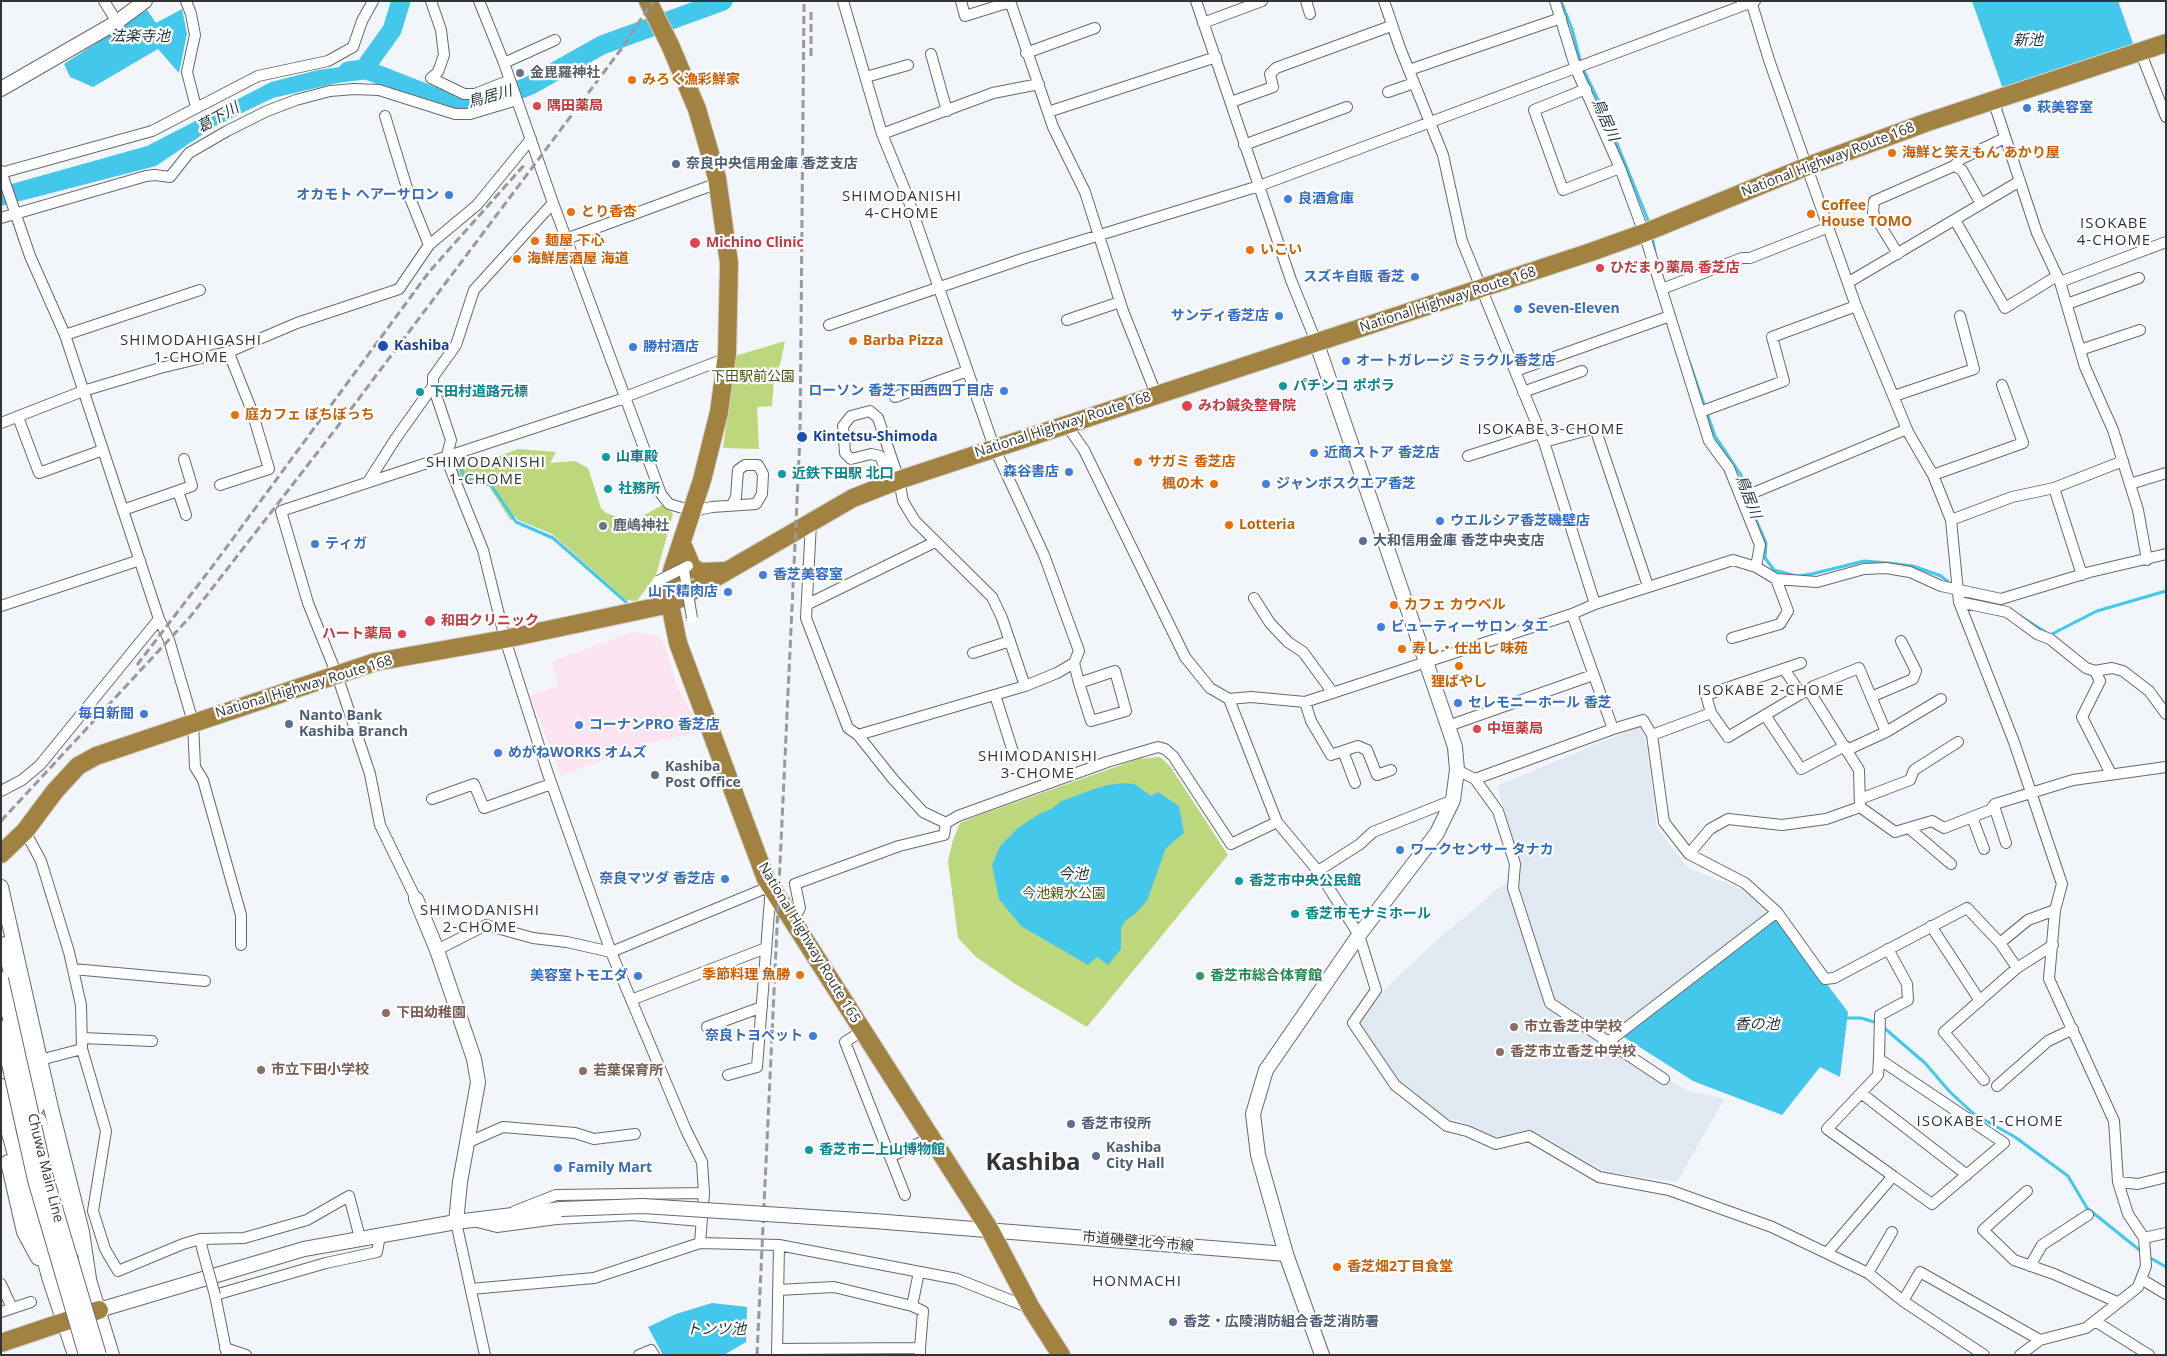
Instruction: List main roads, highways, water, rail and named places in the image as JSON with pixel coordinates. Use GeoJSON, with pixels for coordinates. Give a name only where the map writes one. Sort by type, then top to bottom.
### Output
{"type":"FeatureCollection","features":[{"type":"Feature","properties":{"kind":"highway","name":"National Highway Route 165"},"geometry":{"type":"LineString","coordinates":[[648,1],[670,45],[697,110],[718,183],[729,263],[727,358],[711,450],[693,511],[672,571],[670,604],[678,643],[760,866],[862,1031],[990,1230],[1031,1308],[1061,1355]]}},
{"type":"Feature","properties":{"kind":"highway","name":"National Highway Route 168"},"geometry":{"type":"LineString","coordinates":[[1,854],[25,831],[55,791],[78,766],[96,756],[375,662],[505,639],[670,604],[853,498],[895,481],[1070,422],[1316,344],[1481,289],[1651,230],[1808,166],[1993,100],[2166,42]]}},
{"type":"Feature","properties":{"kind":"highway"},"geometry":{"type":"LineString","coordinates":[[683,541],[683,551],[692,567],[700,572],[724,571]]}},
{"type":"Feature","properties":{"kind":"highway"},"geometry":{"type":"LineString","coordinates":[[1,1343],[99,1310]]}},
{"type":"Feature","properties":{"kind":"water","name":"新池"},"geometry":{"type":"Polygon","coordinates":[[[1972,1],[2118,1],[2134,46],[2004,92],[1972,1]]]}},
{"type":"Feature","properties":{"kind":"water","name":"法楽寺池"},"geometry":{"type":"Polygon","coordinates":[[[182,9],[187,34],[179,73],[158,49],[93,87],[70,77],[64,64],[147,10],[156,23],[182,9]]]}},
{"type":"Feature","properties":{"kind":"water"},"geometry":{"type":"Polygon","coordinates":[[[366,58],[377,68],[369,79],[337,83],[273,98],[215,126],[156,166],[1,206],[1,187],[147,146],[271,82],[318,70],[355,65],[366,58]]]}},
{"type":"Feature","properties":{"kind":"water","name":"今池"},"geometry":{"type":"Polygon","coordinates":[[[1124,783],[1135,784],[1151,796],[1158,792],[1179,806],[1184,833],[1166,848],[1147,901],[1135,914],[1126,920],[1121,928],[1121,949],[1108,965],[1097,957],[1088,965],[1021,926],[999,899],[992,865],[1000,846],[1018,828],[1039,814],[1051,809],[1062,801],[1094,789],[1124,783]]]}},
{"type":"Feature","properties":{"kind":"water","name":"香の池"},"geometry":{"type":"Polygon","coordinates":[[[1776,917],[1848,1012],[1840,1077],[1820,1067],[1782,1115],[1693,1081],[1619,1034],[1776,917]]]}},
{"type":"Feature","properties":{"kind":"water","name":"トンツ池"},"geometry":{"type":"Polygon","coordinates":[[[712,1303],[747,1307],[746,1342],[724,1355],[663,1355],[648,1327],[676,1314],[712,1303]]]}},
{"type":"Feature","properties":{"kind":"waterway","name":"葛下川"},"geometry":{"type":"LineString","coordinates":[[348,71],[364,69],[392,30],[401,1]]}},
{"type":"Feature","properties":{"kind":"waterway","name":"鳥居川"},"geometry":{"type":"LineString","coordinates":[[364,69],[465,107],[488,102],[531,85],[602,45],[723,1]]}},
{"type":"Feature","properties":{"kind":"waterway","name":"鳥居川"},"geometry":{"type":"LineString","coordinates":[[1561,1],[1572,29],[1582,67],[1605,114],[1650,225]]}},
{"type":"Feature","properties":{"kind":"waterway","name":"鳥居川"},"geometry":{"type":"LineString","coordinates":[[1652,236],[1655,252]]}},
{"type":"Feature","properties":{"kind":"waterway","name":"鳥居川"},"geometry":{"type":"LineString","coordinates":[[1689,361],[1715,436],[1741,475],[1745,494],[1766,543],[1765,558],[1774,570],[1796,576],[1864,561],[1888,563],[1913,566],[1941,576],[1952,585]]}},
{"type":"Feature","properties":{"kind":"waterway"},"geometry":{"type":"LineString","coordinates":[[460,463],[464,478],[491,485],[516,522],[553,538],[626,602]]}},
{"type":"Feature","properties":{"kind":"waterway","name":"鳥居川"},"geometry":{"type":"LineString","coordinates":[[2020,616],[2050,635],[2097,611],[2166,591]]}},
{"type":"Feature","properties":{"kind":"waterway"},"geometry":{"type":"LineString","coordinates":[[1844,1018],[1861,1018],[1877,1023]]}},
{"type":"Feature","properties":{"kind":"waterway"},"geometry":{"type":"LineString","coordinates":[[1882,1026],[1925,1063],[1950,1092],[1974,1114],[2015,1137],[2068,1176],[2087,1208],[2142,1252]]}},
{"type":"Feature","properties":{"kind":"waterway"},"geometry":{"type":"LineString","coordinates":[[2147,1256],[2166,1267]]}},
{"type":"Feature","properties":{"kind":"railway"},"geometry":{"type":"LineString","coordinates":[[1,821],[190,617],[348,413],[622,48],[653,1]]}},
{"type":"Feature","properties":{"kind":"railway"},"geometry":{"type":"LineString","coordinates":[[757,1355],[800,437],[804,1]]}},
{"type":"Feature","properties":{"kind":"railway"},"geometry":{"type":"LineString","coordinates":[[811,9],[811,56]]}},
{"type":"Feature","properties":{"kind":"railway"},"geometry":{"type":"LineString","coordinates":[[137,665],[215,563],[429,272],[526,163]]}},
{"type":"Feature","properties":{"kind":"place","name":"金毘羅神社"},"geometry":{"type":"Point","coordinates":[520,73]}},
{"type":"Feature","properties":{"kind":"place","name":"みろく漁彩鮮家"},"geometry":{"type":"Point","coordinates":[632,80]}},
{"type":"Feature","properties":{"kind":"place","name":"隅田薬局"},"geometry":{"type":"Point","coordinates":[537,106]}},
{"type":"Feature","properties":{"kind":"place","name":"萩美容室"},"geometry":{"type":"Point","coordinates":[2027,108]}},
{"type":"Feature","properties":{"kind":"place","name":"海鮮と笑えもん あかり屋"},"geometry":{"type":"Point","coordinates":[1892,153]}},
{"type":"Feature","properties":{"kind":"place","name":"奈良中央信用金庫 香芝支店"},"geometry":{"type":"Point","coordinates":[676,164]}},
{"type":"Feature","properties":{"kind":"place","name":"オカモト ヘアーサロン"},"geometry":{"type":"Point","coordinates":[449,195]}},
{"type":"Feature","properties":{"kind":"place","name":"良酒倉庫"},"geometry":{"type":"Point","coordinates":[1288,199]}},
{"type":"Feature","properties":{"kind":"place","name":"とり香杏"},"geometry":{"type":"Point","coordinates":[571,212]}},
{"type":"Feature","properties":{"kind":"place","name":"Coffee House TOMO"},"geometry":{"type":"Point","coordinates":[1811,214]}},
{"type":"Feature","properties":{"kind":"place","name":"麺屋 下心"},"geometry":{"type":"Point","coordinates":[535,241]}},
{"type":"Feature","properties":{"kind":"place","name":"Michino Clinic"},"geometry":{"type":"Point","coordinates":[695,243]}},
{"type":"Feature","properties":{"kind":"place","name":"いこい"},"geometry":{"type":"Point","coordinates":[1250,250]}},
{"type":"Feature","properties":{"kind":"place","name":"海鮮居酒屋 海道"},"geometry":{"type":"Point","coordinates":[517,259]}},
{"type":"Feature","properties":{"kind":"place","name":"ひだまり薬局 香芝店"},"geometry":{"type":"Point","coordinates":[1600,268]}},
{"type":"Feature","properties":{"kind":"place","name":"スズキ自販 香芝"},"geometry":{"type":"Point","coordinates":[1415,277]}},
{"type":"Feature","properties":{"kind":"place","name":"Seven-Eleven"},"geometry":{"type":"Point","coordinates":[1518,309]}},
{"type":"Feature","properties":{"kind":"place","name":"サンディ香芝店"},"geometry":{"type":"Point","coordinates":[1279,316]}},
{"type":"Feature","properties":{"kind":"place","name":"Barba Pizza"},"geometry":{"type":"Point","coordinates":[853,341]}},
{"type":"Feature","properties":{"kind":"place","name":"Kashiba"},"geometry":{"type":"Point","coordinates":[383,346]}},
{"type":"Feature","properties":{"kind":"place","name":"勝村酒店"},"geometry":{"type":"Point","coordinates":[633,347]}},
{"type":"Feature","properties":{"kind":"place","name":"オートガレージ ミラクル香芝店"},"geometry":{"type":"Point","coordinates":[1346,361]}},
{"type":"Feature","properties":{"kind":"place","name":"パチンコ ポポラ"},"geometry":{"type":"Point","coordinates":[1283,386]}},
{"type":"Feature","properties":{"kind":"place","name":"ローソン 香芝下田西四丁目店"},"geometry":{"type":"Point","coordinates":[1004,391]}},
{"type":"Feature","properties":{"kind":"place","name":"下田村道路元標"},"geometry":{"type":"Point","coordinates":[420,392]}},
{"type":"Feature","properties":{"kind":"place","name":"みわ鍼灸整骨院"},"geometry":{"type":"Point","coordinates":[1187,406]}},
{"type":"Feature","properties":{"kind":"place","name":"庭カフェ ぼちぼっち"},"geometry":{"type":"Point","coordinates":[235,415]}},
{"type":"Feature","properties":{"kind":"place","name":"Kintetsu-Shimoda"},"geometry":{"type":"Point","coordinates":[802,437]}},
{"type":"Feature","properties":{"kind":"place","name":"近商ストア 香芝店"},"geometry":{"type":"Point","coordinates":[1314,453]}},
{"type":"Feature","properties":{"kind":"place","name":"山車殿"},"geometry":{"type":"Point","coordinates":[606,457]}},
{"type":"Feature","properties":{"kind":"place","name":"サガミ 香芝店"},"geometry":{"type":"Point","coordinates":[1138,462]}},
{"type":"Feature","properties":{"kind":"place","name":"森谷書店"},"geometry":{"type":"Point","coordinates":[1069,472]}},
{"type":"Feature","properties":{"kind":"place","name":"近鉄下田駅 北口"},"geometry":{"type":"Point","coordinates":[782,474]}},
{"type":"Feature","properties":{"kind":"place","name":"楓の木"},"geometry":{"type":"Point","coordinates":[1214,484]}},
{"type":"Feature","properties":{"kind":"place","name":"ジャンボスクエア香芝"},"geometry":{"type":"Point","coordinates":[1266,484]}},
{"type":"Feature","properties":{"kind":"place","name":"社務所"},"geometry":{"type":"Point","coordinates":[608,489]}},
{"type":"Feature","properties":{"kind":"place","name":"ウエルシア香芝磯壁店"},"geometry":{"type":"Point","coordinates":[1440,521]}},
{"type":"Feature","properties":{"kind":"place","name":"Lotteria"},"geometry":{"type":"Point","coordinates":[1229,525]}},
{"type":"Feature","properties":{"kind":"place","name":"鹿嶋神社"},"geometry":{"type":"Point","coordinates":[603,526]}},
{"type":"Feature","properties":{"kind":"place","name":"大和信用金庫 香芝中央支店"},"geometry":{"type":"Point","coordinates":[1363,541]}},
{"type":"Feature","properties":{"kind":"place","name":"ティガ"},"geometry":{"type":"Point","coordinates":[315,544]}},
{"type":"Feature","properties":{"kind":"place","name":"香芝美容室"},"geometry":{"type":"Point","coordinates":[763,575]}},
{"type":"Feature","properties":{"kind":"place","name":"山下精肉店"},"geometry":{"type":"Point","coordinates":[728,592]}},
{"type":"Feature","properties":{"kind":"place","name":"カフェ カウベル"},"geometry":{"type":"Point","coordinates":[1394,605]}},
{"type":"Feature","properties":{"kind":"place","name":"和田クリニック"},"geometry":{"type":"Point","coordinates":[430,621]}},
{"type":"Feature","properties":{"kind":"place","name":"ビューティーサロン タエ"},"geometry":{"type":"Point","coordinates":[1381,627]}},
{"type":"Feature","properties":{"kind":"place","name":"ハート薬局"},"geometry":{"type":"Point","coordinates":[402,634]}},
{"type":"Feature","properties":{"kind":"place","name":"寿し・仕出し 味苑"},"geometry":{"type":"Point","coordinates":[1402,649]}},
{"type":"Feature","properties":{"kind":"place","name":"狸ばやし"},"geometry":{"type":"Point","coordinates":[1459,666]}},
{"type":"Feature","properties":{"kind":"place","name":"セレモニーホール 香芝"},"geometry":{"type":"Point","coordinates":[1458,703]}},
{"type":"Feature","properties":{"kind":"place","name":"毎日新聞"},"geometry":{"type":"Point","coordinates":[144,714]}},
{"type":"Feature","properties":{"kind":"place","name":"Nanto Bank Kashiba Branch"},"geometry":{"type":"Point","coordinates":[289,724]}},
{"type":"Feature","properties":{"kind":"place","name":"コーナンPRO 香芝店"},"geometry":{"type":"Point","coordinates":[579,725]}},
{"type":"Feature","properties":{"kind":"place","name":"中垣薬局"},"geometry":{"type":"Point","coordinates":[1477,729]}},
{"type":"Feature","properties":{"kind":"place","name":"めがねWORKS オムズ"},"geometry":{"type":"Point","coordinates":[498,753]}},
{"type":"Feature","properties":{"kind":"place","name":"Kashiba Post Office"},"geometry":{"type":"Point","coordinates":[655,775]}},
{"type":"Feature","properties":{"kind":"place","name":"ワークセンサー タナカ"},"geometry":{"type":"Point","coordinates":[1400,850]}},
{"type":"Feature","properties":{"kind":"place","name":"奈良マツダ 香芝店"},"geometry":{"type":"Point","coordinates":[725,879]}},
{"type":"Feature","properties":{"kind":"place","name":"香芝市中央公民館"},"geometry":{"type":"Point","coordinates":[1239,881]}},
{"type":"Feature","properties":{"kind":"place","name":"香芝市モナミホール"},"geometry":{"type":"Point","coordinates":[1295,914]}},
{"type":"Feature","properties":{"kind":"place","name":"季節料理 魚勝"},"geometry":{"type":"Point","coordinates":[800,975]}},
{"type":"Feature","properties":{"kind":"place","name":"美容室トモエダ"},"geometry":{"type":"Point","coordinates":[638,976]}},
{"type":"Feature","properties":{"kind":"place","name":"香芝市総合体育館"},"geometry":{"type":"Point","coordinates":[1200,976]}},
{"type":"Feature","properties":{"kind":"place","name":"下田幼稚園"},"geometry":{"type":"Point","coordinates":[386,1013]}},
{"type":"Feature","properties":{"kind":"place","name":"市立香芝中学校"},"geometry":{"type":"Point","coordinates":[1514,1027]}},
{"type":"Feature","properties":{"kind":"place","name":"奈良トヨペット"},"geometry":{"type":"Point","coordinates":[813,1036]}},
{"type":"Feature","properties":{"kind":"place","name":"香芝市立香芝中学校"},"geometry":{"type":"Point","coordinates":[1500,1052]}},
{"type":"Feature","properties":{"kind":"place","name":"市立下田小学校"},"geometry":{"type":"Point","coordinates":[261,1070]}},
{"type":"Feature","properties":{"kind":"place","name":"若葉保育所"},"geometry":{"type":"Point","coordinates":[583,1071]}},
{"type":"Feature","properties":{"kind":"place","name":"香芝市役所"},"geometry":{"type":"Point","coordinates":[1071,1124]}},
{"type":"Feature","properties":{"kind":"place","name":"香芝市二上山博物館"},"geometry":{"type":"Point","coordinates":[809,1150]}},
{"type":"Feature","properties":{"kind":"place","name":"Kashiba City Hall"},"geometry":{"type":"Point","coordinates":[1096,1156]}},
{"type":"Feature","properties":{"kind":"place","name":"Family Mart"},"geometry":{"type":"Point","coordinates":[558,1168]}},
{"type":"Feature","properties":{"kind":"place","name":"香芝畑2丁目食堂"},"geometry":{"type":"Point","coordinates":[1337,1267]}},
{"type":"Feature","properties":{"kind":"place","name":"香芝・広陵消防組合香芝消防署"},"geometry":{"type":"Point","coordinates":[1173,1322]}},
{"type":"Feature","properties":{"kind":"district","name":"SHIMODANISHI 4-CHOME"},"geometry":{"type":"Point","coordinates":[902,206]}},
{"type":"Feature","properties":{"kind":"district","name":"ISOKABE 4-CHOME"},"geometry":{"type":"Point","coordinates":[2114,232]}},
{"type":"Feature","properties":{"kind":"district","name":"SHIMODAHIGASHI 1-CHOME"},"geometry":{"type":"Point","coordinates":[191,350]}},
{"type":"Feature","properties":{"kind":"district","name":"ISOKABE 3-CHOME"},"geometry":{"type":"Point","coordinates":[1551,430]}},
{"type":"Feature","properties":{"kind":"district","name":"SHIMODANISHI 1-CHOME"},"geometry":{"type":"Point","coordinates":[486,472]}},
{"type":"Feature","properties":{"kind":"district","name":"ISOKABE 2-CHOME"},"geometry":{"type":"Point","coordinates":[1771,691]}},
{"type":"Feature","properties":{"kind":"district","name":"SHIMODANISHI 3-CHOME"},"geometry":{"type":"Point","coordinates":[1038,766]}},
{"type":"Feature","properties":{"kind":"district","name":"SHIMODANISHI 2-CHOME"},"geometry":{"type":"Point","coordinates":[480,920]}},
{"type":"Feature","properties":{"kind":"district","name":"ISOKABE 1-CHOME"},"geometry":{"type":"Point","coordinates":[1990,1122]}},
{"type":"Feature","properties":{"kind":"district","name":"Kashiba"},"geometry":{"type":"Point","coordinates":[1033,1163]}},
{"type":"Feature","properties":{"kind":"district","name":"HONMACHI"},"geometry":{"type":"Point","coordinates":[1137,1282]}},
{"type":"Feature","properties":{"kind":"park label","name":"下田駅前公園"},"geometry":{"type":"Point","coordinates":[753,377]}},
{"type":"Feature","properties":{"kind":"park label","name":"今池親水公園"},"geometry":{"type":"Point","coordinates":[1064,894]}}]}
